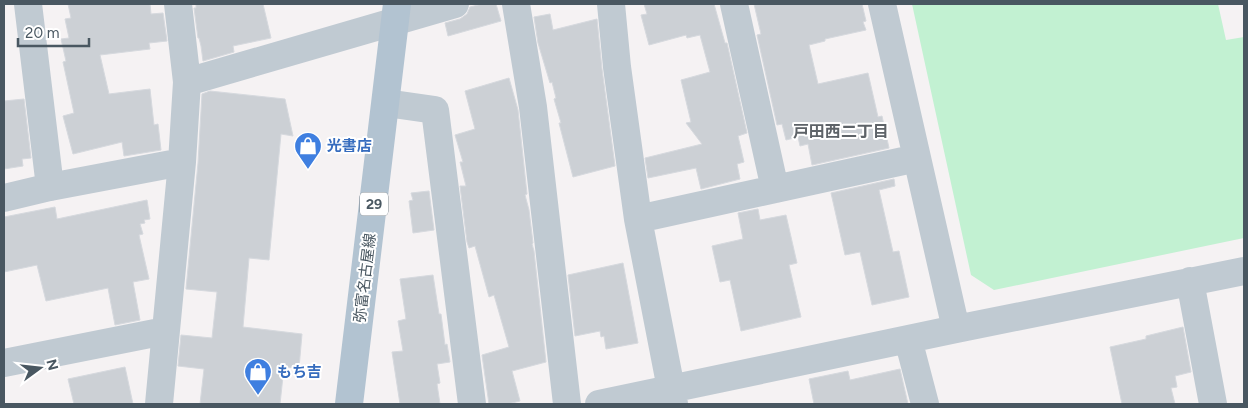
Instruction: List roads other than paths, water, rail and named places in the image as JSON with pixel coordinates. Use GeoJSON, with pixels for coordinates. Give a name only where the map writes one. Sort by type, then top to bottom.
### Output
{"type":"FeatureCollection","features":[{"type":"Feature","properties":{"kind":"main road","name":"弥富名古屋線"},"geometry":{"type":"LineString","coordinates":[[349,404],[397,12]]}},
{"type":"Feature","properties":{"kind":"street"},"geometry":{"type":"LineString","coordinates":[[28,4],[50,187]]}},
{"type":"Feature","properties":{"kind":"street"},"geometry":{"type":"LineString","coordinates":[[159,404],[182,162],[187,82],[178,4]]}},
{"type":"Feature","properties":{"kind":"street"},"geometry":{"type":"LineString","coordinates":[[187,82],[397,12],[455,4]]}},
{"type":"Feature","properties":{"kind":"street"},"geometry":{"type":"LineString","coordinates":[[516,4],[533,107],[567,404]]}},
{"type":"Feature","properties":{"kind":"street"},"geometry":{"type":"LineString","coordinates":[[611,4],[617,67],[638,219],[673,396]]}},
{"type":"Feature","properties":{"kind":"street"},"geometry":{"type":"LineString","coordinates":[[734,4],[775,189]]}},
{"type":"Feature","properties":{"kind":"street"},"geometry":{"type":"LineString","coordinates":[[882,4],[956,329]]}},
{"type":"Feature","properties":{"kind":"street"},"geometry":{"type":"LineString","coordinates":[[386,104],[435,110],[472,404]]}},
{"type":"Feature","properties":{"kind":"street"},"geometry":{"type":"LineString","coordinates":[[638,219],[917,158]]}},
{"type":"Feature","properties":{"kind":"street"},"geometry":{"type":"LineString","coordinates":[[4,198],[50,187],[182,162]]}},
{"type":"Feature","properties":{"kind":"street"},"geometry":{"type":"LineString","coordinates":[[599,404],[673,396],[908,339],[1244,270]]}},
{"type":"Feature","properties":{"kind":"street"},"geometry":{"type":"LineString","coordinates":[[1190,281],[1213,404]]}},
{"type":"Feature","properties":{"kind":"street"},"geometry":{"type":"LineString","coordinates":[[4,363],[165,331]]}},
{"type":"Feature","properties":{"kind":"street"},"geometry":{"type":"LineString","coordinates":[[908,339],[924,404]]}},
{"type":"Feature","properties":{"kind":"place","name":"光書店"},"geometry":{"type":"Point","coordinates":[308,170]}},
{"type":"Feature","properties":{"kind":"place","name":"もち吉"},"geometry":{"type":"Point","coordinates":[258,396]}},
{"type":"Feature","properties":{"kind":"district","name":"戸田西二丁目"},"geometry":{"type":"Point","coordinates":[841,131]}}]}
